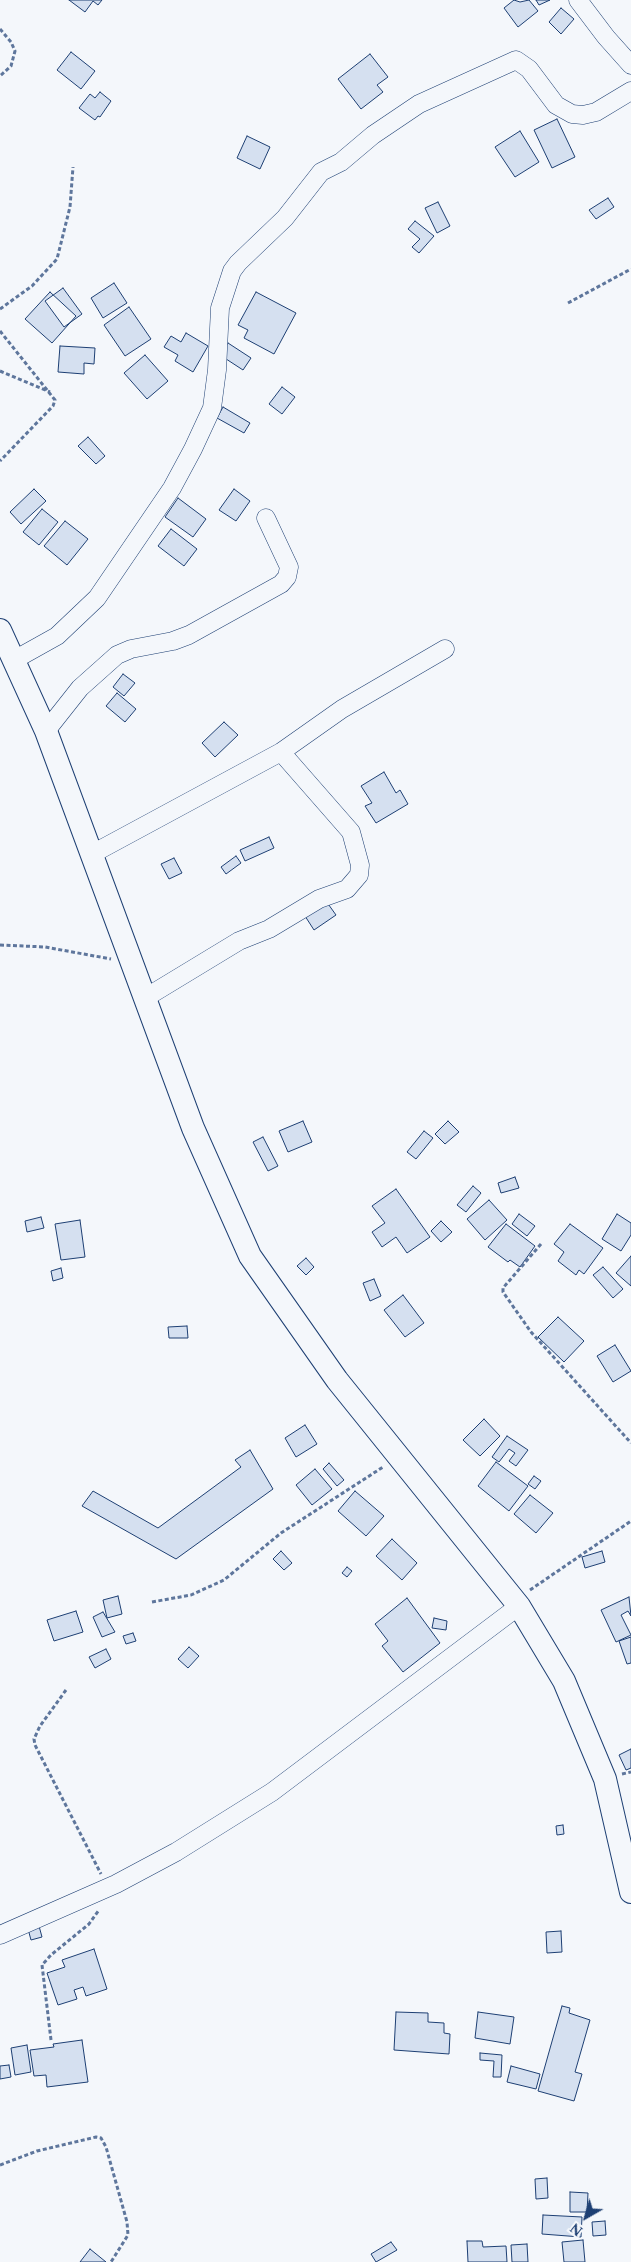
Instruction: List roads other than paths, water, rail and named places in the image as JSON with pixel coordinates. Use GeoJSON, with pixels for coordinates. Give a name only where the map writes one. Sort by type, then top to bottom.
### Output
{"type":"FeatureCollection","features":[{"type":"Feature","properties":{"kind":"main road"},"geometry":{"type":"LineString","coordinates":[[0,630],[46,731],[193,1128],[250,1256],[337,1380],[400,1456],[517,1604],[564,1681],[605,1779],[631,1892]]}},
{"type":"Feature","properties":{"kind":"street"},"geometry":{"type":"LineString","coordinates":[[578,0],[606,37],[631,65]]}},
{"type":"Feature","properties":{"kind":"street"},"geometry":{"type":"LineString","coordinates":[[14,660],[57,636],[98,598],[172,488],[212,408],[217,370],[220,308],[232,272],[238,263],[286,218],[321,172],[340,162],[373,135],[428,100],[516,60],[529,69],[556,105],[572,114],[583,116],[596,112],[631,91]]}},
{"type":"Feature","properties":{"kind":"street"},"geometry":{"type":"LineString","coordinates":[[46,731],[80,688],[117,655],[131,649],[173,641],[189,635],[281,584],[287,577],[289,567],[266,518]]}},
{"type":"Feature","properties":{"kind":"street"},"geometry":{"type":"LineString","coordinates":[[92,854],[281,752],[342,709],[445,648]]}},
{"type":"Feature","properties":{"kind":"street"},"geometry":{"type":"LineString","coordinates":[[145,998],[238,941],[269,928],[319,899],[347,889],[359,875],[360,865],[351,832],[281,752]]}},
{"type":"Feature","properties":{"kind":"street"},"geometry":{"type":"LineString","coordinates":[[0,1935],[107,1888],[176,1852],[272,1792],[517,1604]]}}]}
